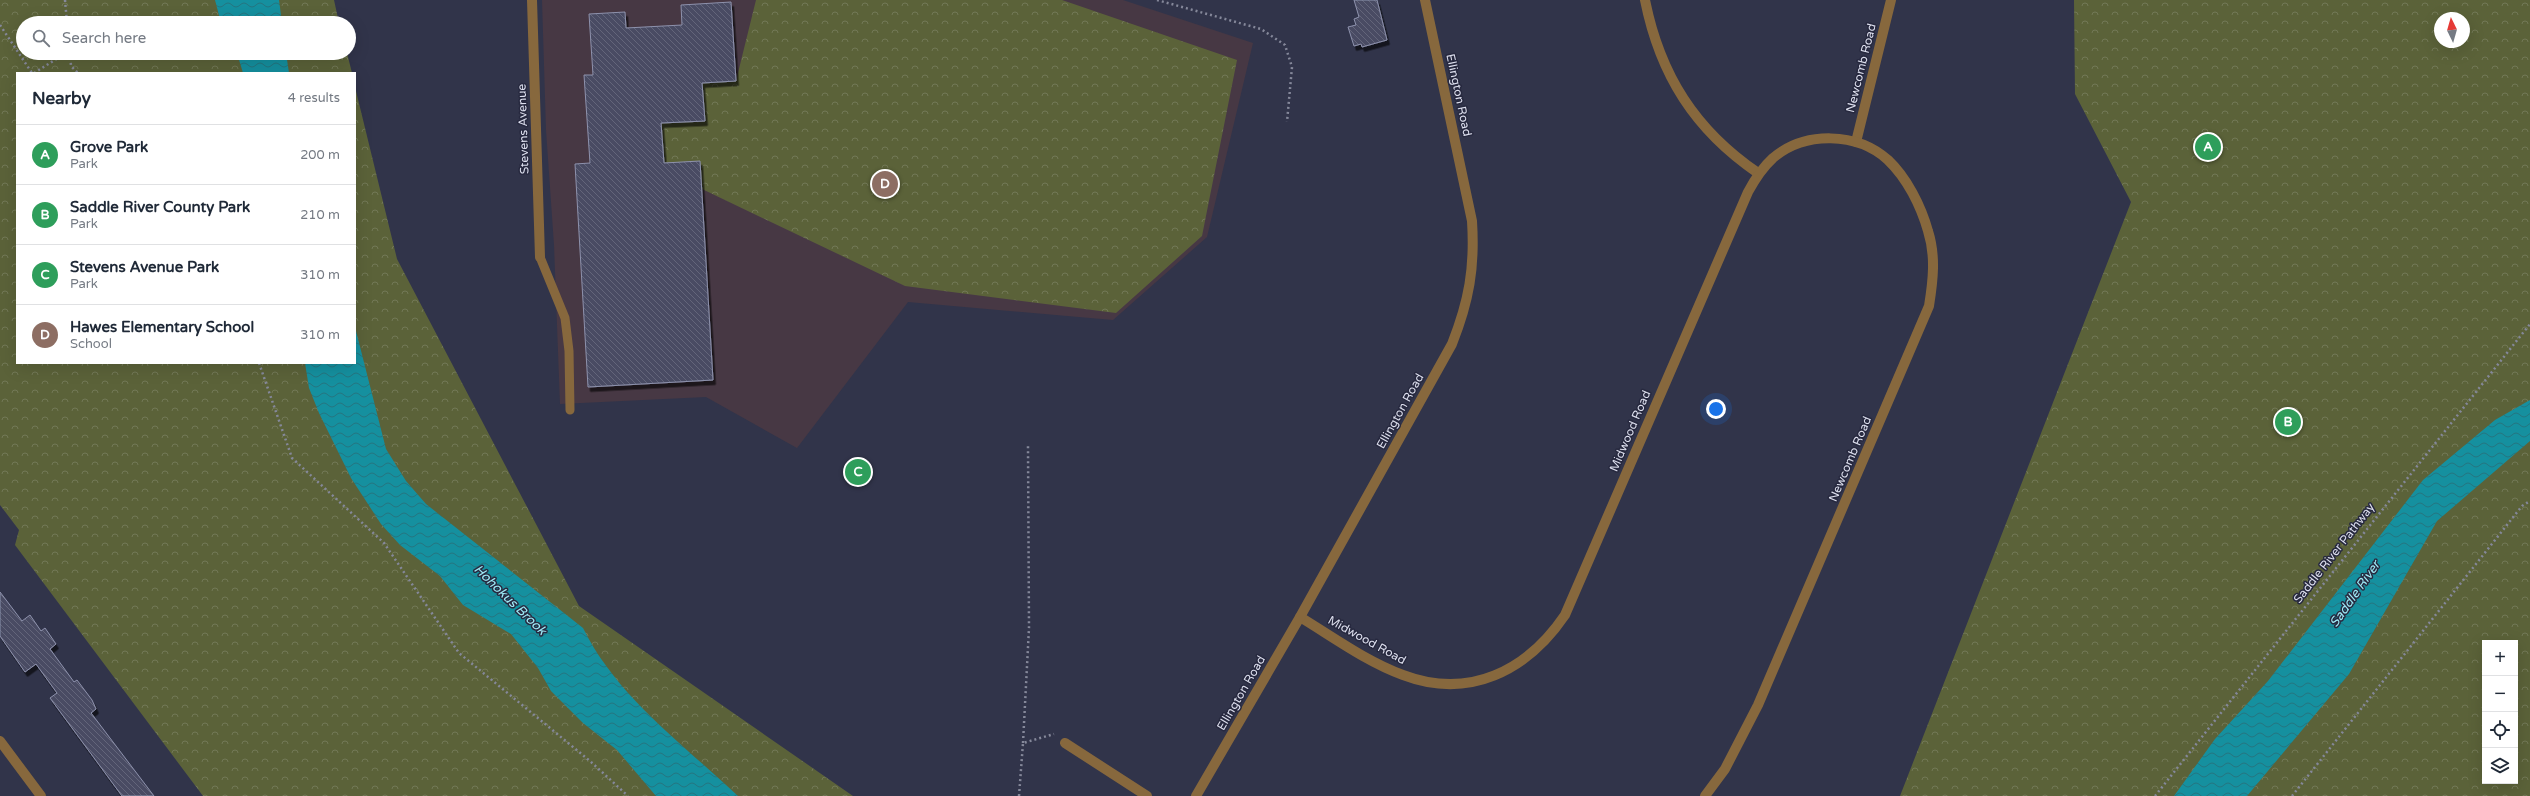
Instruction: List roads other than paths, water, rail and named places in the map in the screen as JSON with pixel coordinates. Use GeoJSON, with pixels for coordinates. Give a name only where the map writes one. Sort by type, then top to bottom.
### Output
{"type":"FeatureCollection","features":[{"type":"Feature","properties":{"kind":"street","name":"Stevens Avenue"},"geometry":{"type":"LineString","coordinates":[[532,0],[540,257]]}},
{"type":"Feature","properties":{"kind":"street","name":"Ellington Road"},"geometry":{"type":"LineString","coordinates":[[1196,796],[1300,617],[1452,344],[1464,313],[1471,284],[1474,251],[1472,221],[1425,0]]}},
{"type":"Feature","properties":{"kind":"street"},"geometry":{"type":"LineString","coordinates":[[1645,0],[1651,29],[1662,61],[1678,92],[1716,140],[1758,173]]}},
{"type":"Feature","properties":{"kind":"street","name":"Newcomb Road"},"geometry":{"type":"LineString","coordinates":[[1856,142],[1891,0]]}},
{"type":"Feature","properties":{"kind":"street","name":"Newcomb Road"},"geometry":{"type":"LineString","coordinates":[[1705,796],[1725,769],[1758,705],[1929,306],[1933,278],[1933,255],[1929,232],[1919,204],[1900,172],[1887,159],[1869,147],[1856,142],[1829,138],[1809,140],[1789,148],[1773,158],[1758,173]]}},
{"type":"Feature","properties":{"kind":"street","name":"Midwood Road"},"geometry":{"type":"LineString","coordinates":[[1300,617],[1386,668],[1425,682],[1448,684],[1473,682],[1495,676],[1533,654],[1551,636],[1565,615],[1748,192],[1758,173]]}},
{"type":"Feature","properties":{"kind":"street"},"geometry":{"type":"LineString","coordinates":[[0,741],[41,796]]}},
{"type":"Feature","properties":{"kind":"street"},"geometry":{"type":"LineString","coordinates":[[1064,743],[1147,796]]}},
{"type":"Feature","properties":{"kind":"lane"},"geometry":{"type":"LineString","coordinates":[[540,257],[565,318],[569,351],[570,410]]}},
{"type":"Feature","properties":{"kind":"water"},"geometry":{"type":"Polygon","coordinates":[[[215,0],[279,0],[281,16],[219,16],[215,0]]]}},
{"type":"Feature","properties":{"kind":"water"},"geometry":{"type":"Polygon","coordinates":[[[239,60],[287,60],[289,72],[243,72],[239,60]]]}},
{"type":"Feature","properties":{"kind":"water","name":"Hohokus Brook"},"geometry":{"type":"Polygon","coordinates":[[[356,331],[386,449],[406,481],[426,504],[583,628],[597,653],[632,698],[738,796],[656,796],[617,750],[583,723],[551,691],[538,668],[511,634],[463,605],[440,576],[400,545],[381,524],[351,478],[319,413],[309,388],[305,364],[356,364],[356,331]]]}},
{"type":"Feature","properties":{"kind":"water","name":"Saddle River"},"geometry":{"type":"Polygon","coordinates":[[[2530,400],[2530,441],[2437,521],[2349,674],[2247,796],[2174,796],[2215,739],[2268,681],[2423,480],[2495,420],[2530,400]]]}},
{"type":"Feature","properties":{"kind":"place","name":"Grove Park"},"geometry":{"type":"Point","coordinates":[2208,147]}},
{"type":"Feature","properties":{"kind":"place","name":"Hawes Elementary School"},"geometry":{"type":"Point","coordinates":[885,184]}},
{"type":"Feature","properties":{"kind":"place","name":"Saddle River County Park"},"geometry":{"type":"Point","coordinates":[2288,422]}},
{"type":"Feature","properties":{"kind":"place","name":"Stevens Avenue Park"},"geometry":{"type":"Point","coordinates":[858,472]}}]}
